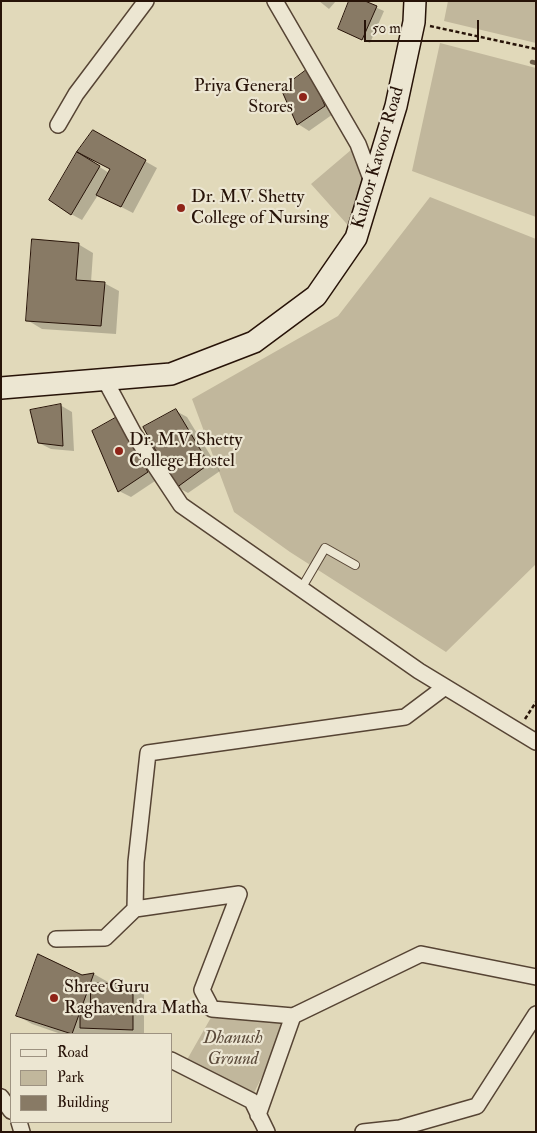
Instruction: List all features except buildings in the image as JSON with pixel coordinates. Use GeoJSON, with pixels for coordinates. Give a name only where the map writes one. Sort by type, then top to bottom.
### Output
{"type":"FeatureCollection","features":[{"type":"Feature","properties":{"kind":"main road","name":"Kuloor Kavoor Road"},"geometry":{"type":"LineString","coordinates":[[1,388],[171,374],[254,342],[316,296],[356,238],[374,186],[396,106],[414,22],[415,1]]}},
{"type":"Feature","properties":{"kind":"street"},"geometry":{"type":"LineString","coordinates":[[58,125],[76,94],[146,1]]}},
{"type":"Feature","properties":{"kind":"street"},"geometry":{"type":"LineString","coordinates":[[275,1],[358,144],[374,186]]}},
{"type":"Feature","properties":{"kind":"street"},"geometry":{"type":"LineString","coordinates":[[105,380],[134,434],[181,505],[445,687],[536,742]]}},
{"type":"Feature","properties":{"kind":"street"},"geometry":{"type":"LineString","coordinates":[[136,909],[136,862],[148,753],[405,717],[445,687]]}},
{"type":"Feature","properties":{"kind":"street"},"geometry":{"type":"LineString","coordinates":[[56,939],[105,938],[136,909],[239,894],[202,990],[212,1009],[293,1016],[421,954],[536,977]]}},
{"type":"Feature","properties":{"kind":"street"},"geometry":{"type":"LineString","coordinates":[[363,1132],[400,1128],[477,1106],[536,1014]]}},
{"type":"Feature","properties":{"kind":"street"},"geometry":{"type":"LineString","coordinates":[[258,1115],[293,1016]]}},
{"type":"Feature","properties":{"kind":"street"},"geometry":{"type":"LineString","coordinates":[[172,1060],[252,1101],[267,1132]]}},
{"type":"Feature","properties":{"kind":"street"},"geometry":{"type":"LineString","coordinates":[[1,1098],[10,1110]]}},
{"type":"Feature","properties":{"kind":"lane"},"geometry":{"type":"LineString","coordinates":[[301,589],[325,548],[355,565]]}},
{"type":"Feature","properties":{"kind":"path"},"geometry":{"type":"LineString","coordinates":[[414,22],[536,49]]}},
{"type":"Feature","properties":{"kind":"path"},"geometry":{"type":"LineString","coordinates":[[517,730],[536,702]]}},
{"type":"Feature","properties":{"kind":"green space"},"geometry":{"type":"Polygon","coordinates":[[[448,1],[536,1],[536,43],[444,21],[448,1]]]}},
{"type":"Feature","properties":{"kind":"green space"},"geometry":{"type":"Polygon","coordinates":[[[440,43],[536,68],[536,217],[412,171],[440,43]]]}},
{"type":"Feature","properties":{"kind":"green space"},"geometry":{"type":"Polygon","coordinates":[[[358,144],[367,184],[354,232],[311,184],[358,144]]]}},
{"type":"Feature","properties":{"kind":"green space"},"geometry":{"type":"Polygon","coordinates":[[[430,197],[536,239],[536,564],[446,652],[290,552],[234,512],[192,399],[338,316],[430,197]]]}},
{"type":"Feature","properties":{"kind":"green space","name":"Dhanush Ground"},"geometry":{"type":"Polygon","coordinates":[[[213,1014],[288,1023],[254,1093],[184,1065],[213,1014]]]}},
{"type":"Feature","properties":{"kind":"waterway"},"geometry":{"type":"LineString","coordinates":[[532,62],[536,63]]}},
{"type":"Feature","properties":{"kind":"place","name":"Priya General Stores"},"geometry":{"type":"Point","coordinates":[303,97]}},
{"type":"Feature","properties":{"kind":"place","name":"Dr. M.V. Shetty College of Nursing"},"geometry":{"type":"Point","coordinates":[181,208]}},
{"type":"Feature","properties":{"kind":"place","name":"Dr. M.V. Shetty College Hostel"},"geometry":{"type":"Point","coordinates":[119,451]}},
{"type":"Feature","properties":{"kind":"place","name":"Shree Guru Raghavendra Matha"},"geometry":{"type":"Point","coordinates":[54,998]}}]}
